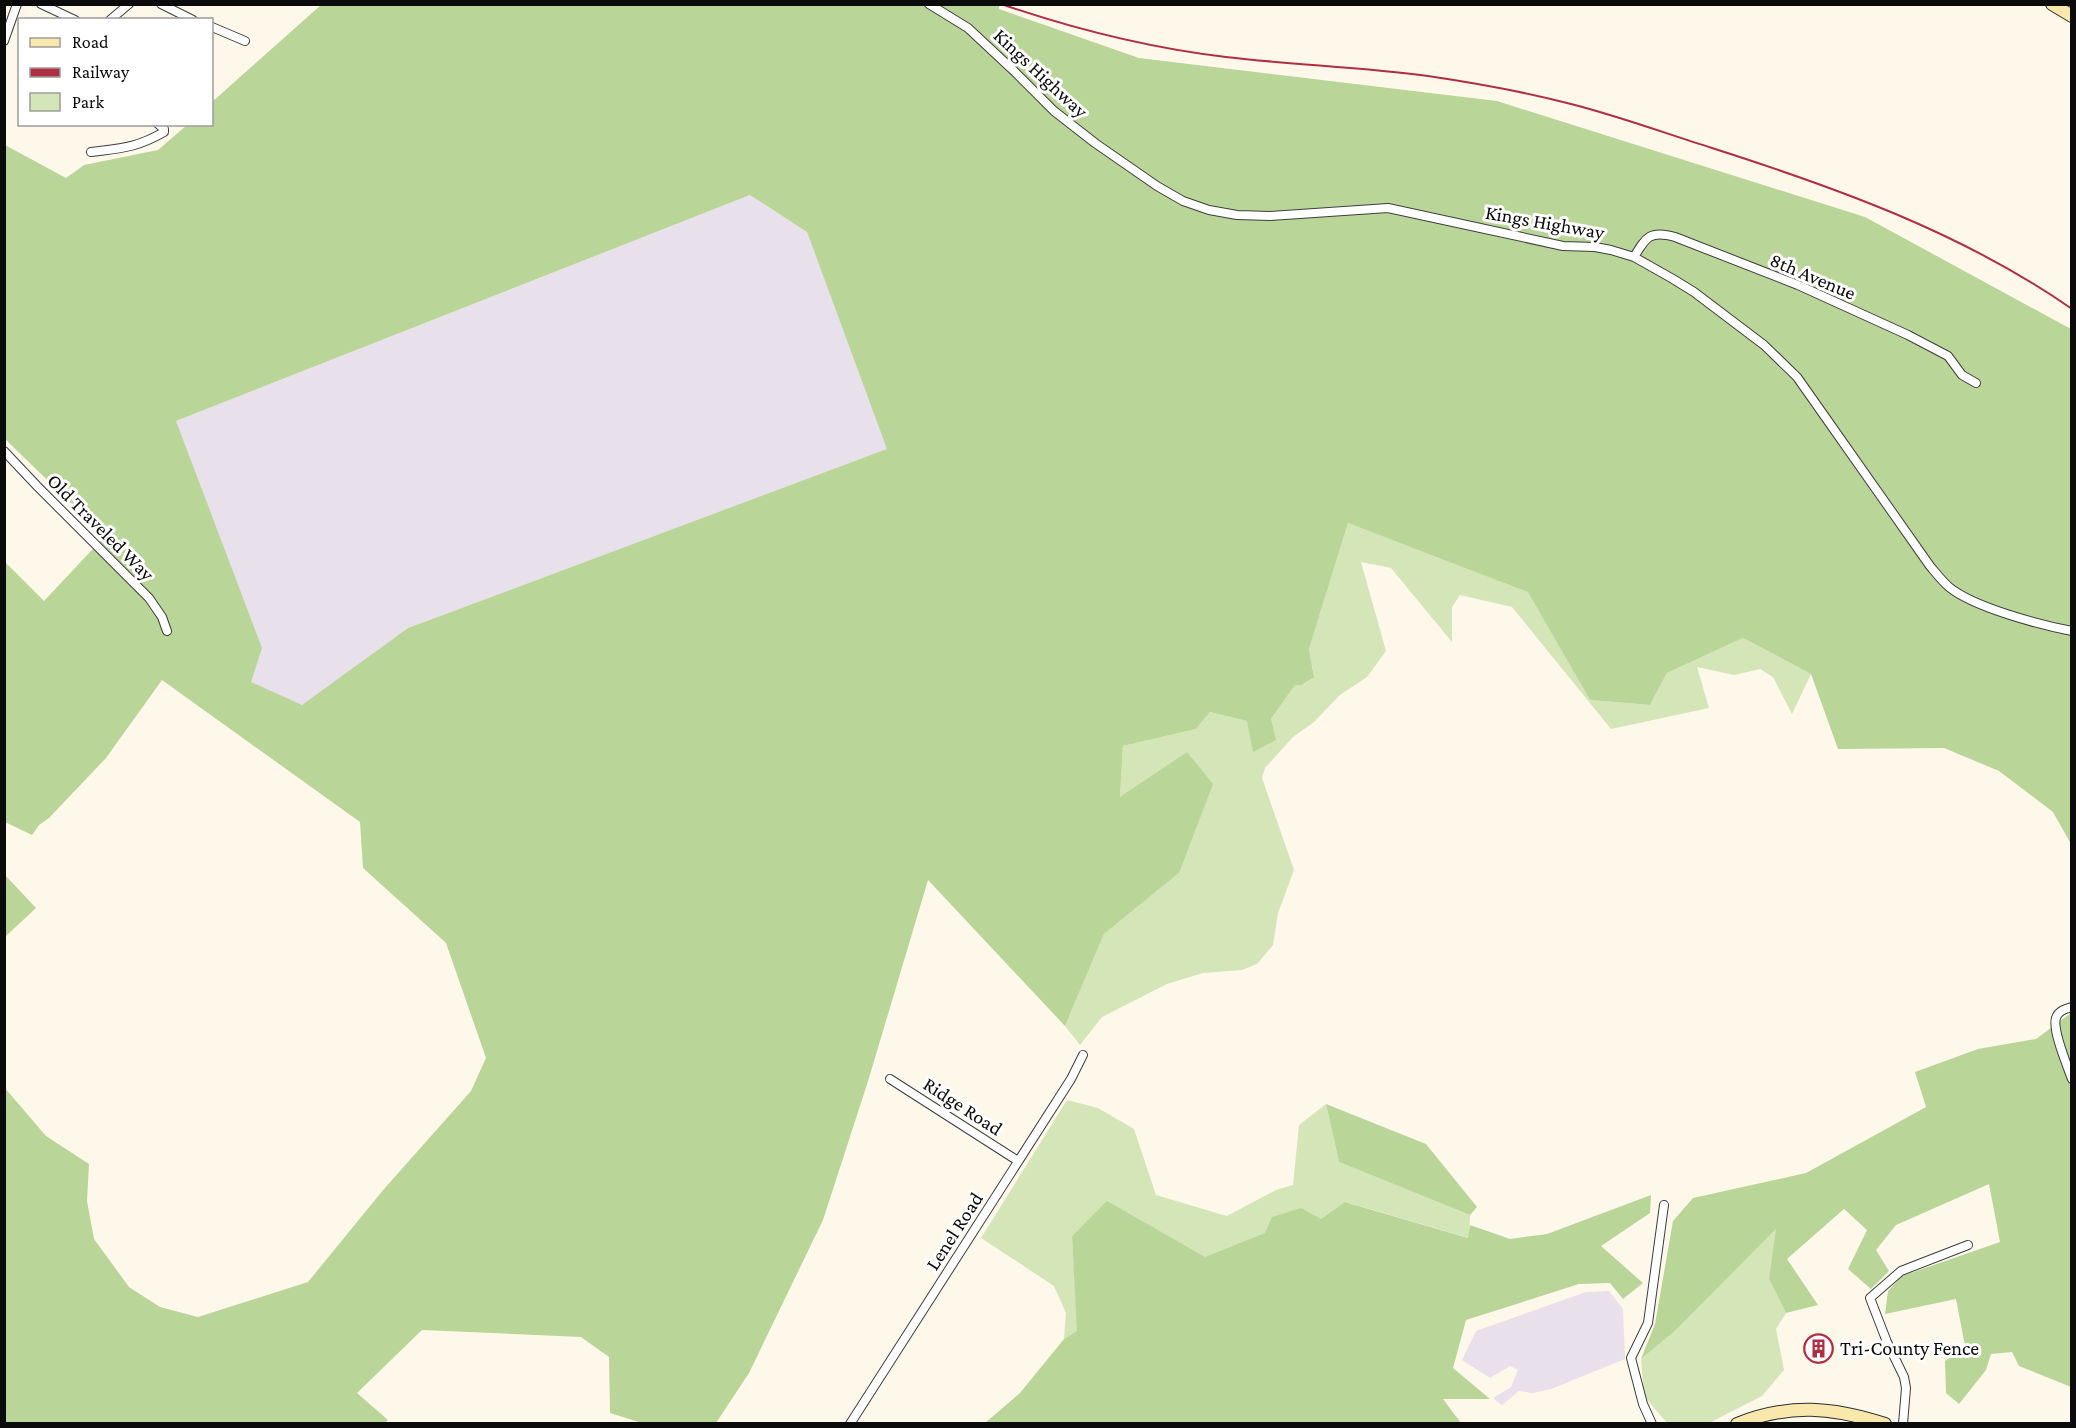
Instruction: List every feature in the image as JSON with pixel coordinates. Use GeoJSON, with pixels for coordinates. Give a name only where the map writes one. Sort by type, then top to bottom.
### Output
{"type":"FeatureCollection","features":[{"type":"Feature","properties":{"kind":"main road"},"geometry":{"type":"LineString","coordinates":[[2052,4],[2072,16]]}},
{"type":"Feature","properties":{"kind":"main road"},"geometry":{"type":"LineString","coordinates":[[1737,1424],[1769,1413],[1797,1409],[1839,1411],[1885,1424]]}},
{"type":"Feature","properties":{"kind":"street"},"geometry":{"type":"LineString","coordinates":[[4,41],[17,4]]}},
{"type":"Feature","properties":{"kind":"street"},"geometry":{"type":"LineString","coordinates":[[42,4],[71,18]]}},
{"type":"Feature","properties":{"kind":"street"},"geometry":{"type":"LineString","coordinates":[[112,18],[129,4]]}},
{"type":"Feature","properties":{"kind":"street"},"geometry":{"type":"LineString","coordinates":[[161,4],[189,18]]}},
{"type":"Feature","properties":{"kind":"street","name":"Kings Highway"},"geometry":{"type":"LineString","coordinates":[[929,4],[968,28],[1054,111],[1095,143],[1183,201],[1209,210],[1237,215],[1269,216],[1388,208],[1563,246],[1594,247],[1634,257],[1694,292],[1764,345],[1797,377],[1930,566],[1949,587],[1993,609],[2050,627],[2072,631]]}},
{"type":"Feature","properties":{"kind":"street"},"geometry":{"type":"LineString","coordinates":[[213,27],[245,41]]}},
{"type":"Feature","properties":{"kind":"street"},"geometry":{"type":"LineString","coordinates":[[91,152],[130,148],[141,144],[164,132],[160,126]]}},
{"type":"Feature","properties":{"kind":"street","name":"8th Avenue"},"geometry":{"type":"LineString","coordinates":[[1634,257],[1651,235],[1675,237],[1798,285],[1908,335],[1948,356],[1962,375],[1976,383]]}},
{"type":"Feature","properties":{"kind":"street","name":"Old Traveled Way"},"geometry":{"type":"LineString","coordinates":[[4,451],[149,598],[162,617],[167,632]]}},
{"type":"Feature","properties":{"kind":"street"},"geometry":{"type":"LineString","coordinates":[[2072,1007],[2060,1011],[2056,1018],[2057,1032],[2072,1078]]}},
{"type":"Feature","properties":{"kind":"street","name":"Lenel Road"},"geometry":{"type":"LineString","coordinates":[[850,1424],[1071,1079],[1083,1055]]}},
{"type":"Feature","properties":{"kind":"street","name":"Ridge Road"},"geometry":{"type":"LineString","coordinates":[[890,1079],[1018,1161]]}},
{"type":"Feature","properties":{"kind":"street"},"geometry":{"type":"LineString","coordinates":[[1652,1424],[1643,1404],[1631,1358],[1648,1323],[1664,1205]]}},
{"type":"Feature","properties":{"kind":"street"},"geometry":{"type":"LineString","coordinates":[[1903,1424],[1906,1388],[1904,1377],[1870,1298],[1901,1271],[1968,1245]]}},
{"type":"Feature","properties":{"kind":"shaded area"},"geometry":{"type":"Polygon","coordinates":[[[750,195],[807,232],[888,449],[408,628],[302,706],[251,682],[176,421],[750,195]]]}},
{"type":"Feature","properties":{"kind":"shaded area"},"geometry":{"type":"Polygon","coordinates":[[[1609,1291],[1623,1309],[1625,1359],[1551,1389],[1533,1393],[1519,1391],[1502,1405],[1493,1398],[1511,1387],[1518,1370],[1510,1366],[1490,1378],[1462,1360],[1476,1331],[1586,1292],[1609,1291]]]}},
{"type":"Feature","properties":{"kind":"green space"},"geometry":{"type":"Polygon","coordinates":[[[321,5],[999,5],[999,9],[1139,58],[1497,101],[1865,217],[2071,329],[2071,844],[2053,812],[1999,771],[1944,748],[1838,749],[1811,674],[1743,638],[1667,673],[1650,705],[1590,700],[1528,592],[1348,523],[1309,649],[1314,677],[1301,685],[1295,685],[1271,719],[1276,740],[1253,752],[1247,721],[1210,712],[1196,729],[1123,746],[1120,797],[1187,752],[1213,784],[1179,873],[1104,934],[1065,1026],[928,880],[869,1078],[823,1220],[749,1373],[716,1423],[642,1423],[610,1413],[609,1357],[581,1337],[422,1330],[357,1393],[388,1420],[385,1423],[5,1423],[4,1087],[46,1136],[89,1164],[87,1201],[94,1239],[129,1287],[160,1307],[198,1317],[308,1282],[384,1189],[471,1091],[486,1058],[446,943],[363,868],[360,822],[162,680],[106,758],[49,818],[39,825],[32,835],[5,822],[5,562],[44,601],[105,536],[5,439],[5,145],[66,178],[84,165],[158,150],[186,126],[213,126],[213,101],[321,5]],[[750,195],[176,421],[262,648],[251,682],[302,705],[408,628],[887,449],[807,232],[750,195]]]}},
{"type":"Feature","properties":{"kind":"green space"},"geometry":{"type":"Polygon","coordinates":[[[1348,523],[1528,591],[1590,700],[1650,705],[1667,673],[1743,638],[1811,674],[1792,714],[1773,677],[1760,669],[1734,675],[1697,667],[1709,708],[1611,729],[1512,607],[1460,595],[1452,607],[1452,642],[1391,568],[1361,562],[1386,651],[1367,677],[1340,695],[1314,722],[1293,737],[1265,768],[1262,778],[1294,870],[1278,913],[1273,945],[1257,964],[1242,970],[1203,973],[1167,984],[1102,1017],[1080,1045],[1065,1026],[1104,934],[1179,873],[1120,797],[1123,746],[1196,729],[1210,712],[1247,721],[1271,719],[1295,685],[1314,676],[1309,649],[1348,523]]]}},
{"type":"Feature","properties":{"kind":"green space"},"geometry":{"type":"Polygon","coordinates":[[[5,875],[36,908],[5,937],[5,875]]]}},
{"type":"Feature","properties":{"kind":"green space"},"geometry":{"type":"Polygon","coordinates":[[[2071,1013],[2071,1387],[2019,1366],[2012,1352],[1991,1354],[1986,1370],[1959,1404],[1946,1393],[1945,1361],[1965,1346],[1956,1299],[1885,1314],[1888,1291],[1902,1276],[2000,1242],[1989,1184],[1896,1225],[1876,1250],[1889,1271],[1871,1289],[1848,1269],[1867,1230],[1844,1209],[1787,1259],[1818,1305],[1786,1313],[1769,1279],[1776,1229],[1675,1331],[1641,1359],[1655,1324],[1673,1221],[1693,1198],[1806,1173],[1926,1107],[1915,1072],[1978,1049],[2036,1039],[2071,1013]]]}},
{"type":"Feature","properties":{"kind":"green space"},"geometry":{"type":"Polygon","coordinates":[[[1067,1100],[1098,1108],[1134,1129],[1156,1195],[1227,1216],[1276,1190],[1293,1185],[1299,1125],[1326,1104],[1339,1162],[1470,1215],[1469,1238],[1346,1202],[1321,1219],[1266,1233],[1205,1258],[1107,1202],[1072,1236],[1078,1331],[1064,1339],[1066,1313],[1054,1286],[981,1238],[1067,1100]]]}},
{"type":"Feature","properties":{"kind":"green space"},"geometry":{"type":"Polygon","coordinates":[[[1326,1104],[1426,1144],[1477,1207],[1470,1215],[1339,1162],[1326,1104]]]}},
{"type":"Feature","properties":{"kind":"green space"},"geometry":{"type":"Polygon","coordinates":[[[1651,1195],[1650,1213],[1601,1246],[1643,1283],[1623,1299],[1610,1283],[1579,1284],[1466,1320],[1453,1368],[1490,1399],[1443,1399],[1461,1423],[985,1423],[1020,1393],[1064,1339],[1077,1331],[1072,1236],[1107,1201],[1205,1257],[1265,1233],[1272,1217],[1301,1208],[1321,1219],[1345,1202],[1468,1238],[1470,1225],[1510,1239],[1547,1234],[1651,1195]]]}},
{"type":"Feature","properties":{"kind":"green space"},"geometry":{"type":"Polygon","coordinates":[[[1777,1228],[1769,1279],[1786,1313],[1776,1329],[1784,1370],[1762,1396],[1709,1423],[1667,1423],[1644,1396],[1641,1359],[1675,1331],[1777,1228]]]}},
{"type":"Feature","properties":{"kind":"railway"},"geometry":{"type":"LineString","coordinates":[[1001,4],[1056,22],[1140,43],[1251,60],[1428,76],[1481,84],[1585,108],[1759,163],[1852,196],[1943,235],[1987,257],[2072,309]]}},
{"type":"Feature","properties":{"kind":"place","name":"Tri-County Fence"},"geometry":{"type":"Point","coordinates":[1819,1348]}}]}
